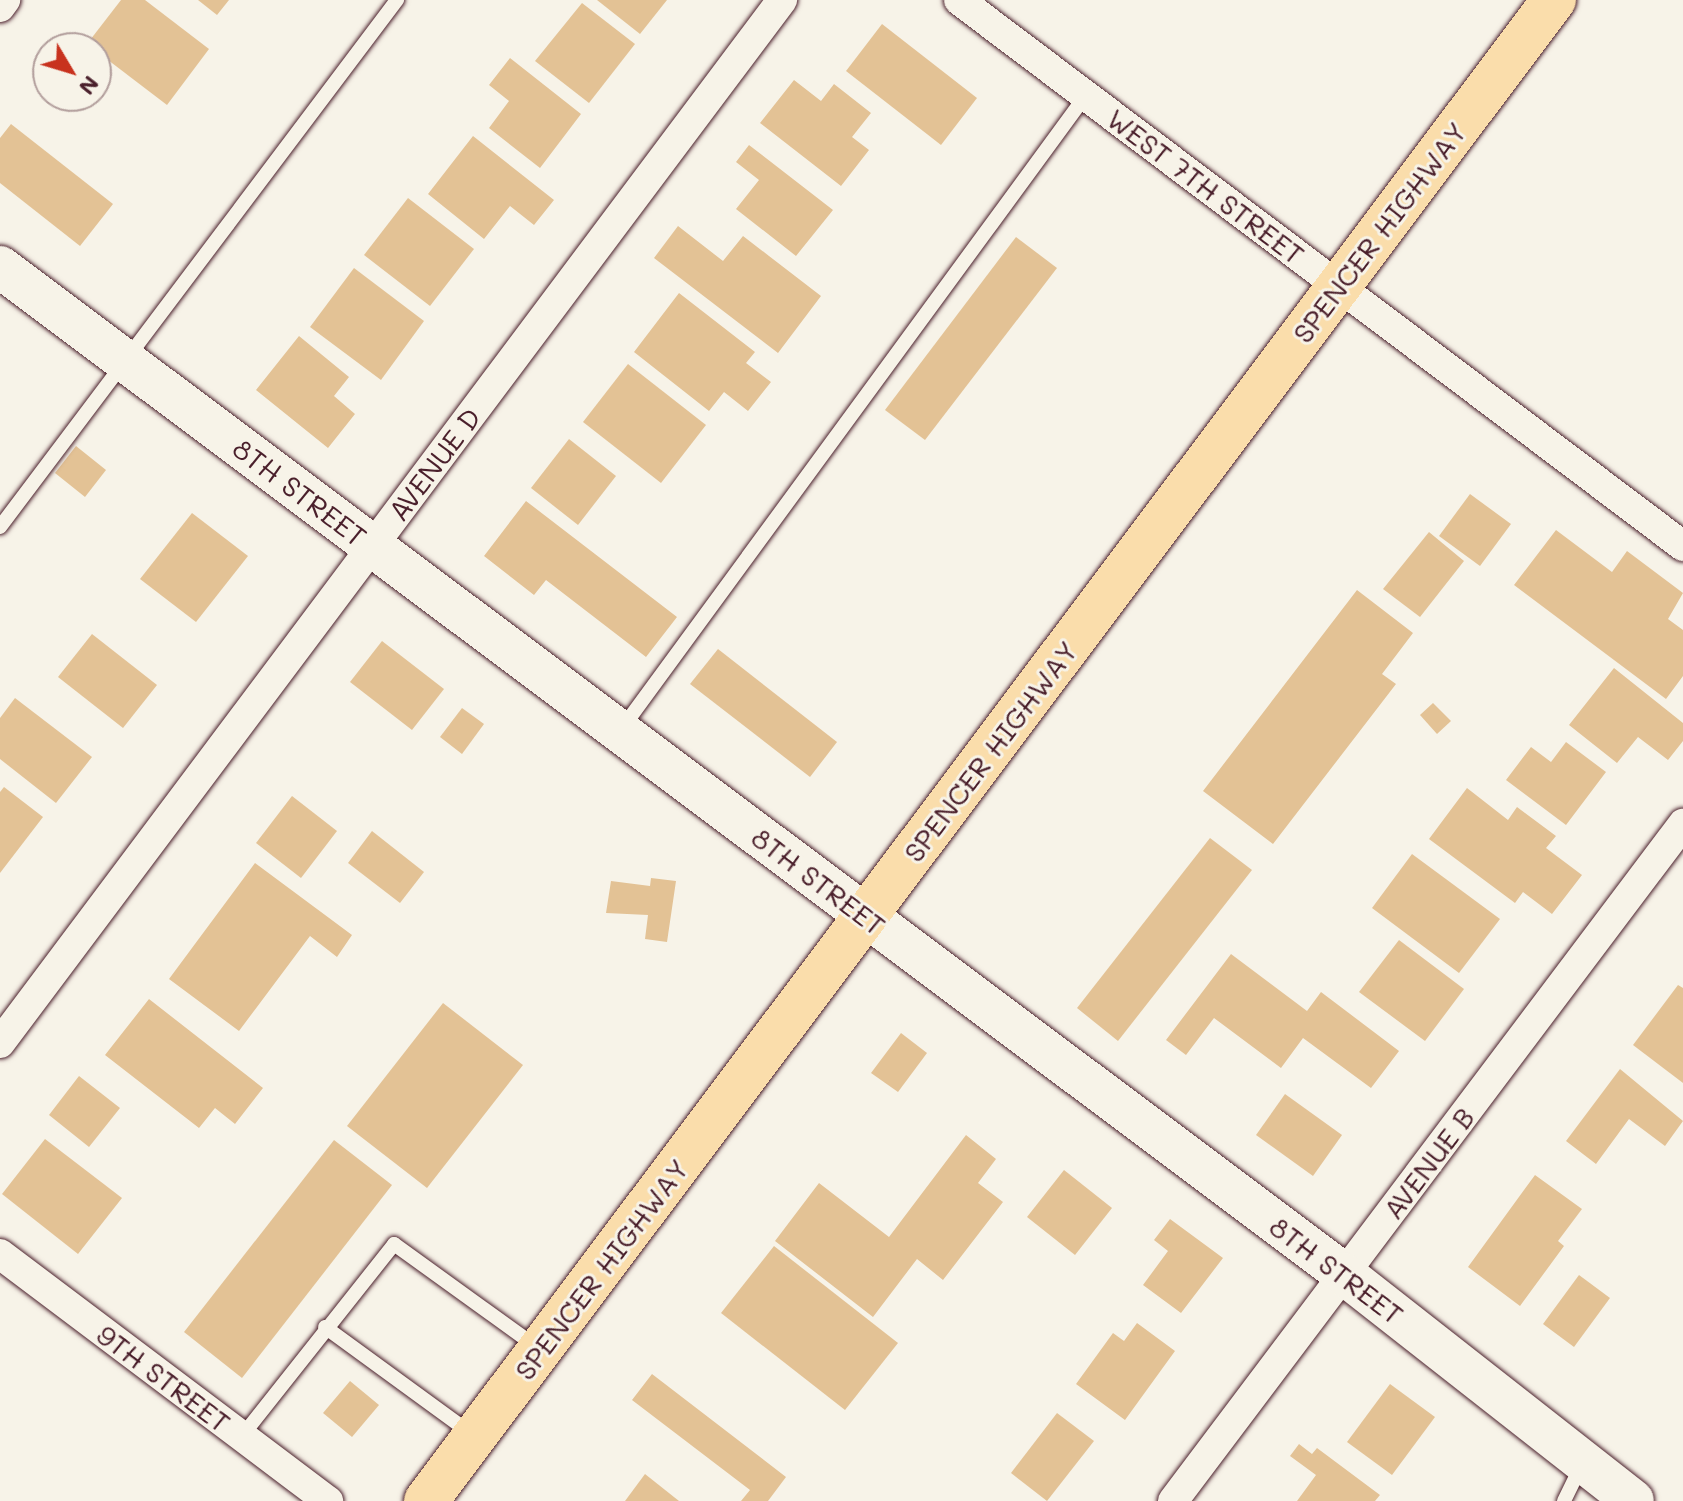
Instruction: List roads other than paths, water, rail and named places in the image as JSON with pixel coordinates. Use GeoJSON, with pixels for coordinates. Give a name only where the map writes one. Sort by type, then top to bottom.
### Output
{"type":"FeatureCollection","features":[{"type":"Feature","properties":{"kind":"main road","name":"SPENCER HIGHWAY"},"geometry":{"type":"LineString","coordinates":[[426,1501],[1554,0]]}},
{"type":"Feature","properties":{"kind":"street"},"geometry":{"type":"LineString","coordinates":[[0,7],[5,0]]}},
{"type":"Feature","properties":{"kind":"street","name":"AVENUE D"},"geometry":{"type":"LineString","coordinates":[[0,1043],[782,0]]}},
{"type":"Feature","properties":{"kind":"street","name":"WEST 7TH STREET"},"geometry":{"type":"LineString","coordinates":[[959,0],[1683,546]]}},
{"type":"Feature","properties":{"kind":"street","name":"8TH STREET"},"geometry":{"type":"LineString","coordinates":[[0,267],[1344,1274],[1633,1501]]}},
{"type":"Feature","properties":{"kind":"street","name":"AVENUE B"},"geometry":{"type":"LineString","coordinates":[[1173,1501],[1683,824]]}},
{"type":"Feature","properties":{"kind":"street","name":"9TH STREET"},"geometry":{"type":"LineString","coordinates":[[0,1254],[328,1501]]}},
{"type":"Feature","properties":{"kind":"lane"},"geometry":{"type":"LineString","coordinates":[[0,527],[397,0]]}},
{"type":"Feature","properties":{"kind":"lane"},"geometry":{"type":"LineString","coordinates":[[619,732],[899,358],[1086,95]]}},
{"type":"Feature","properties":{"kind":"lane"},"geometry":{"type":"LineString","coordinates":[[242,1436],[325,1327],[394,1244],[541,1349]]}},
{"type":"Feature","properties":{"kind":"lane"},"geometry":{"type":"LineString","coordinates":[[325,1327],[475,1436]]}},
{"type":"Feature","properties":{"kind":"lane"},"geometry":{"type":"LineString","coordinates":[[1564,1501],[1583,1462]]}}]}
